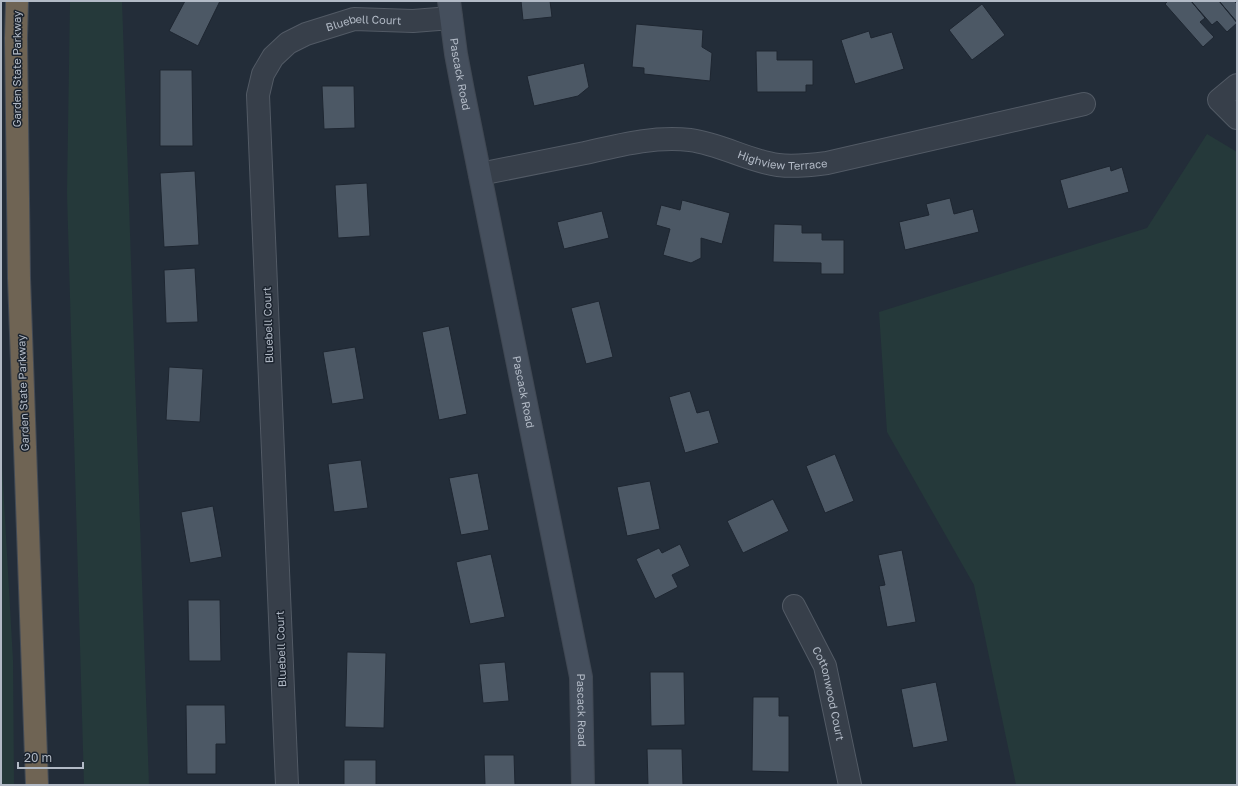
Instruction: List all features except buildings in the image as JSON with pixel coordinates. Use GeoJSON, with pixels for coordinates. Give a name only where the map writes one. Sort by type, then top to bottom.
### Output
{"type":"FeatureCollection","features":[{"type":"Feature","properties":{"kind":"highway","name":"Garden State Parkway"},"geometry":{"type":"LineString","coordinates":[[17,1],[16,38],[19,278],[37,785]]}},
{"type":"Feature","properties":{"kind":"street","name":"Pascack Road"},"geometry":{"type":"LineString","coordinates":[[450,10],[463,91],[581,677],[583,785]]}},
{"type":"Feature","properties":{"kind":"street","name":"Bluebell Court"},"geometry":{"type":"LineString","coordinates":[[287,785],[258,95],[263,74],[273,57],[288,43],[306,34],[354,18],[413,21],[450,10]]}},
{"type":"Feature","properties":{"kind":"street"},"geometry":{"type":"LineString","coordinates":[[1237,84],[1219,100],[1237,118]]}},
{"type":"Feature","properties":{"kind":"street","name":"Highview Terrace"},"geometry":{"type":"LineString","coordinates":[[480,174],[636,142],[664,139],[691,140],[716,145],[755,159],[778,165],[803,166],[827,163],[1084,104]]}},
{"type":"Feature","properties":{"kind":"street","name":"Cottonwood Court"},"geometry":{"type":"LineString","coordinates":[[794,606],[824,666],[850,785]]}},
{"type":"Feature","properties":{"kind":"green space"},"geometry":{"type":"Polygon","coordinates":[[[70,1],[122,1],[149,785],[84,785],[67,193],[70,1]]]}},
{"type":"Feature","properties":{"kind":"green space"},"geometry":{"type":"Polygon","coordinates":[[[1207,134],[1237,152],[1237,785],[1016,785],[974,585],[887,432],[879,312],[1147,228],[1207,134]]]}},
{"type":"Feature","properties":{"kind":"green space"},"geometry":{"type":"Polygon","coordinates":[[[1,448],[13,660],[14,785],[1,785],[1,448]]]}}]}
